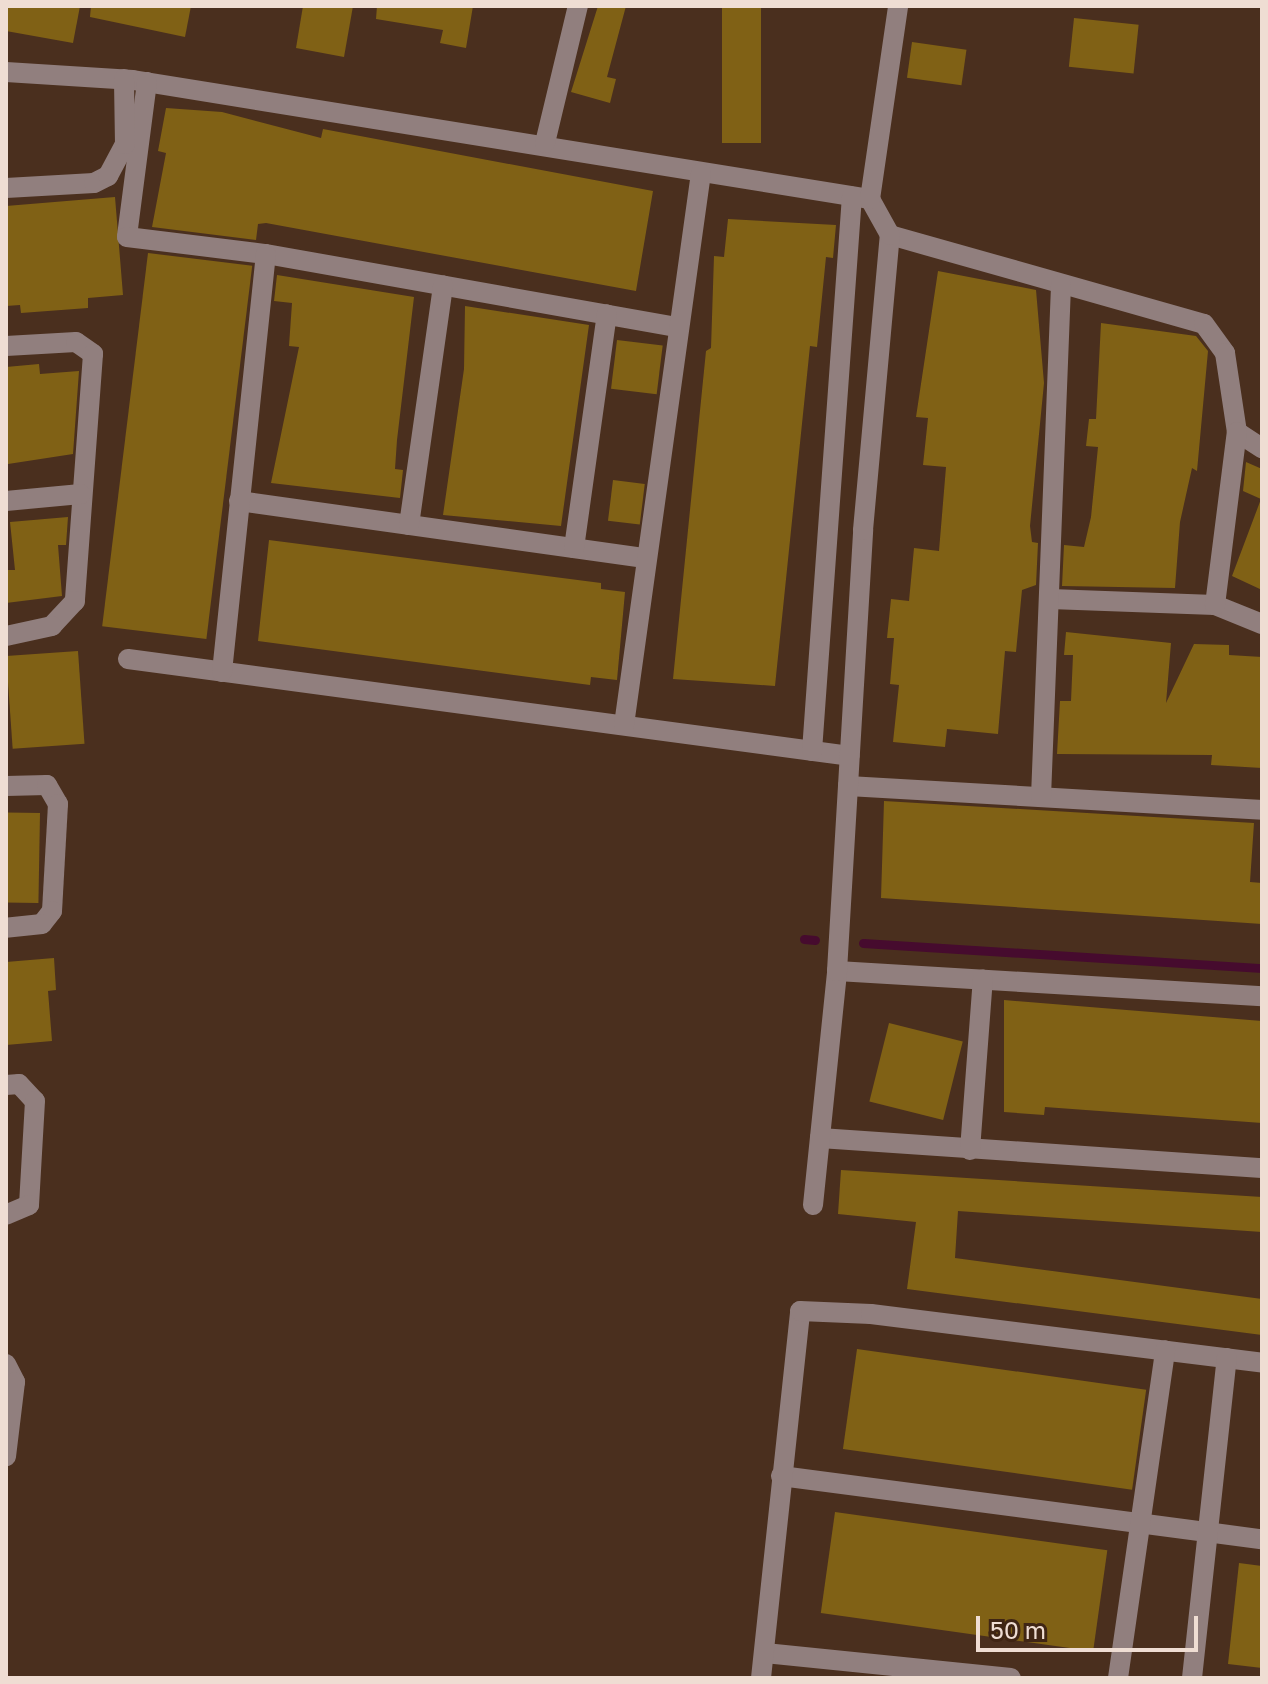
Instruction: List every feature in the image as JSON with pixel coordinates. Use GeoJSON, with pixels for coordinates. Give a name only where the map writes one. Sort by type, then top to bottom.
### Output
{"type":"FeatureCollection","features":[{"type":"Feature","properties":{"kind":"street"},"geometry":{"type":"LineString","coordinates":[[545,143],[578,6]]}},
{"type":"Feature","properties":{"kind":"street"},"geometry":{"type":"LineString","coordinates":[[812,751],[861,198],[898,6]]}},
{"type":"Feature","properties":{"kind":"street"},"geometry":{"type":"LineString","coordinates":[[6,72],[147,82],[545,143],[701,173],[861,198],[890,235],[1204,324],[1225,353],[1237,432],[1215,605]]}},
{"type":"Feature","properties":{"kind":"street"},"geometry":{"type":"LineString","coordinates":[[6,188],[94,183],[108,176],[125,144],[124,79]]}},
{"type":"Feature","properties":{"kind":"street"},"geometry":{"type":"LineString","coordinates":[[147,82],[127,237],[266,254],[676,327]]}},
{"type":"Feature","properties":{"kind":"street"},"geometry":{"type":"LineString","coordinates":[[624,725],[676,327],[701,173]]}},
{"type":"Feature","properties":{"kind":"street"},"geometry":{"type":"LineString","coordinates":[[813,1205],[837,971],[850,756],[890,235]]}},
{"type":"Feature","properties":{"kind":"street"},"geometry":{"type":"LineString","coordinates":[[222,672],[266,254]]}},
{"type":"Feature","properties":{"kind":"street"},"geometry":{"type":"LineString","coordinates":[[409,525],[443,285]]}},
{"type":"Feature","properties":{"kind":"street"},"geometry":{"type":"LineString","coordinates":[[1041,797],[1061,285]]}},
{"type":"Feature","properties":{"kind":"street"},"geometry":{"type":"LineString","coordinates":[[574,548],[607,314]]}},
{"type":"Feature","properties":{"kind":"street"},"geometry":{"type":"LineString","coordinates":[[6,346],[76,342],[93,354],[75,601],[52,626],[6,636]]}},
{"type":"Feature","properties":{"kind":"street"},"geometry":{"type":"LineString","coordinates":[[1237,432],[1262,448]]}},
{"type":"Feature","properties":{"kind":"street"},"geometry":{"type":"LineString","coordinates":[[6,501],[81,494]]}},
{"type":"Feature","properties":{"kind":"street"},"geometry":{"type":"LineString","coordinates":[[239,501],[645,558]]}},
{"type":"Feature","properties":{"kind":"street"},"geometry":{"type":"LineString","coordinates":[[1050,599],[1215,605],[1262,624]]}},
{"type":"Feature","properties":{"kind":"street"},"geometry":{"type":"LineString","coordinates":[[128,659],[850,756]]}},
{"type":"Feature","properties":{"kind":"street"},"geometry":{"type":"LineString","coordinates":[[6,786],[47,785],[58,804],[52,911],[42,924],[6,928]]}},
{"type":"Feature","properties":{"kind":"street"},"geometry":{"type":"LineString","coordinates":[[848,786],[1262,810]]}},
{"type":"Feature","properties":{"kind":"street"},"geometry":{"type":"LineString","coordinates":[[837,971],[1262,996]]}},
{"type":"Feature","properties":{"kind":"street"},"geometry":{"type":"LineString","coordinates":[[970,1150],[983,979]]}},
{"type":"Feature","properties":{"kind":"street"},"geometry":{"type":"LineString","coordinates":[[6,1085],[19,1084],[35,1101],[29,1205],[6,1215]]}},
{"type":"Feature","properties":{"kind":"street"},"geometry":{"type":"LineString","coordinates":[[820,1138],[1262,1168]]}},
{"type":"Feature","properties":{"kind":"street"},"geometry":{"type":"LineString","coordinates":[[761,1678],[800,1311],[1262,1363]]}},
{"type":"Feature","properties":{"kind":"street"},"geometry":{"type":"LineString","coordinates":[[1118,1678],[1165,1350]]}},
{"type":"Feature","properties":{"kind":"street"},"geometry":{"type":"LineString","coordinates":[[1192,1678],[1211,1532],[1227,1358]]}},
{"type":"Feature","properties":{"kind":"street"},"geometry":{"type":"LineString","coordinates":[[6,1364],[15,1382],[6,1456]]}},
{"type":"Feature","properties":{"kind":"street"},"geometry":{"type":"LineString","coordinates":[[781,1476],[1140,1520],[1262,1539]]}},
{"type":"Feature","properties":{"kind":"street"},"geometry":{"type":"LineString","coordinates":[[765,1653],[1011,1678]]}},
{"type":"Feature","properties":{"kind":"building"},"geometry":{"type":"Polygon","coordinates":[[[6,6],[80,6],[73,43],[6,31],[6,6]]]}},
{"type":"Feature","properties":{"kind":"building"},"geometry":{"type":"Polygon","coordinates":[[[91,6],[191,6],[185,37],[90,17],[91,6]]]}},
{"type":"Feature","properties":{"kind":"building"},"geometry":{"type":"Polygon","coordinates":[[[303,6],[353,6],[344,57],[296,48],[303,6]]]}},
{"type":"Feature","properties":{"kind":"building"},"geometry":{"type":"Polygon","coordinates":[[[377,6],[473,6],[466,48],[440,43],[443,30],[376,19],[377,6]]]}},
{"type":"Feature","properties":{"kind":"building"},"geometry":{"type":"Polygon","coordinates":[[[598,6],[626,6],[607,77],[616,79],[610,103],[571,92],[598,6]]]}},
{"type":"Feature","properties":{"kind":"building"},"geometry":{"type":"Polygon","coordinates":[[[722,6],[761,6],[761,143],[722,143],[722,6]]]}},
{"type":"Feature","properties":{"kind":"building"},"geometry":{"type":"Polygon","coordinates":[[[1074,18],[1139,25],[1134,74],[1069,67],[1074,18]]]}},
{"type":"Feature","properties":{"kind":"building"},"geometry":{"type":"Polygon","coordinates":[[[912,42],[966,50],[961,85],[907,78],[912,42]]]}},
{"type":"Feature","properties":{"kind":"building"},"geometry":{"type":"Polygon","coordinates":[[[166,108],[222,112],[321,138],[323,129],[653,191],[636,291],[266,223],[258,224],[256,240],[152,227],[166,153],[158,151],[166,108]]]}},
{"type":"Feature","properties":{"kind":"building"},"geometry":{"type":"Polygon","coordinates":[[[115,197],[123,295],[88,298],[88,308],[21,313],[20,305],[6,306],[6,206],[115,197]]]}},
{"type":"Feature","properties":{"kind":"building"},"geometry":{"type":"Polygon","coordinates":[[[728,219],[836,225],[833,258],[826,257],[817,347],[810,346],[775,686],[673,679],[706,351],[711,348],[714,256],[724,257],[728,219]]]}},
{"type":"Feature","properties":{"kind":"building"},"geometry":{"type":"Polygon","coordinates":[[[148,253],[252,266],[206,639],[102,626],[148,253]]]}},
{"type":"Feature","properties":{"kind":"building"},"geometry":{"type":"Polygon","coordinates":[[[938,271],[1036,290],[1044,383],[1030,526],[1032,542],[1038,543],[1036,585],[1022,590],[1016,652],[1005,651],[998,734],[947,729],[945,747],[893,742],[899,685],[890,684],[894,638],[887,638],[891,599],[909,601],[914,548],[939,551],[946,467],[923,465],[928,418],[916,417],[938,271]]]}},
{"type":"Feature","properties":{"kind":"building"},"geometry":{"type":"Polygon","coordinates":[[[277,275],[414,297],[397,440],[395,469],[403,470],[400,498],[271,483],[299,347],[289,346],[292,303],[274,301],[277,275]]]}},
{"type":"Feature","properties":{"kind":"building"},"geometry":{"type":"Polygon","coordinates":[[[465,306],[589,325],[561,526],[443,515],[464,369],[465,306]]]}},
{"type":"Feature","properties":{"kind":"building"},"geometry":{"type":"Polygon","coordinates":[[[1101,323],[1196,336],[1208,351],[1197,471],[1192,468],[1180,522],[1175,588],[1062,586],[1064,545],[1084,547],[1091,517],[1098,447],[1086,446],[1089,419],[1096,419],[1101,323]]]}},
{"type":"Feature","properties":{"kind":"building"},"geometry":{"type":"Polygon","coordinates":[[[617,340],[663,346],[657,394],[611,389],[617,340]]]}},
{"type":"Feature","properties":{"kind":"building"},"geometry":{"type":"Polygon","coordinates":[[[39,364],[40,374],[79,371],[73,454],[8,464],[6,367],[39,364]]]}},
{"type":"Feature","properties":{"kind":"building"},"geometry":{"type":"Polygon","coordinates":[[[1246,462],[1262,469],[1262,590],[1232,576],[1261,499],[1243,491],[1246,462]]]}},
{"type":"Feature","properties":{"kind":"building"},"geometry":{"type":"Polygon","coordinates":[[[613,480],[645,484],[640,525],[608,521],[613,480]]]}},
{"type":"Feature","properties":{"kind":"building"},"geometry":{"type":"Polygon","coordinates":[[[68,517],[66,545],[58,545],[62,596],[6,603],[6,570],[15,570],[10,522],[68,517]]]}},
{"type":"Feature","properties":{"kind":"building"},"geometry":{"type":"Polygon","coordinates":[[[269,540],[601,583],[601,589],[625,592],[617,680],[591,677],[590,685],[258,641],[269,540]]]}},
{"type":"Feature","properties":{"kind":"building"},"geometry":{"type":"Polygon","coordinates":[[[1066,632],[1171,643],[1166,703],[1194,644],[1229,645],[1229,655],[1262,657],[1262,768],[1211,765],[1212,755],[1057,754],[1060,701],[1071,701],[1073,655],[1064,655],[1066,632]]]}},
{"type":"Feature","properties":{"kind":"building"},"geometry":{"type":"Polygon","coordinates":[[[78,651],[84,744],[13,749],[6,656],[78,651]]]}},
{"type":"Feature","properties":{"kind":"building"},"geometry":{"type":"Polygon","coordinates":[[[884,801],[1254,823],[1250,882],[1262,883],[1262,924],[881,898],[884,801]]]}},
{"type":"Feature","properties":{"kind":"building"},"geometry":{"type":"Polygon","coordinates":[[[6,812],[40,813],[38,903],[6,902],[6,812]]]}},
{"type":"Feature","properties":{"kind":"building"},"geometry":{"type":"Polygon","coordinates":[[[54,958],[56,990],[48,991],[52,1041],[6,1045],[6,962],[54,958]]]}},
{"type":"Feature","properties":{"kind":"building"},"geometry":{"type":"Polygon","coordinates":[[[1004,1000],[1262,1021],[1262,1123],[1045,1107],[1044,1115],[1004,1112],[1004,1000]]]}},
{"type":"Feature","properties":{"kind":"building"},"geometry":{"type":"Polygon","coordinates":[[[889,1023],[963,1041],[943,1120],[869,1102],[889,1023]]]}},
{"type":"Feature","properties":{"kind":"building"},"geometry":{"type":"Polygon","coordinates":[[[841,1170],[1262,1197],[1262,1232],[958,1211],[955,1258],[1262,1299],[1262,1335],[907,1289],[916,1222],[838,1214],[841,1170]]]}},
{"type":"Feature","properties":{"kind":"building"},"geometry":{"type":"Polygon","coordinates":[[[857,1349],[1146,1390],[1132,1490],[843,1449],[857,1349]]]}},
{"type":"Feature","properties":{"kind":"building"},"geometry":{"type":"Polygon","coordinates":[[[835,1512],[1107,1550],[1093,1651],[821,1613],[835,1512]]]}},
{"type":"Feature","properties":{"kind":"building"},"geometry":{"type":"Polygon","coordinates":[[[1239,1563],[1262,1566],[1262,1668],[1228,1664],[1239,1563]]]}},
{"type":"Feature","properties":{"kind":"waterway"},"geometry":{"type":"LineString","coordinates":[[804,939],[815,940]]}},
{"type":"Feature","properties":{"kind":"waterway"},"geometry":{"type":"LineString","coordinates":[[863,943],[1262,968]]}}]}
